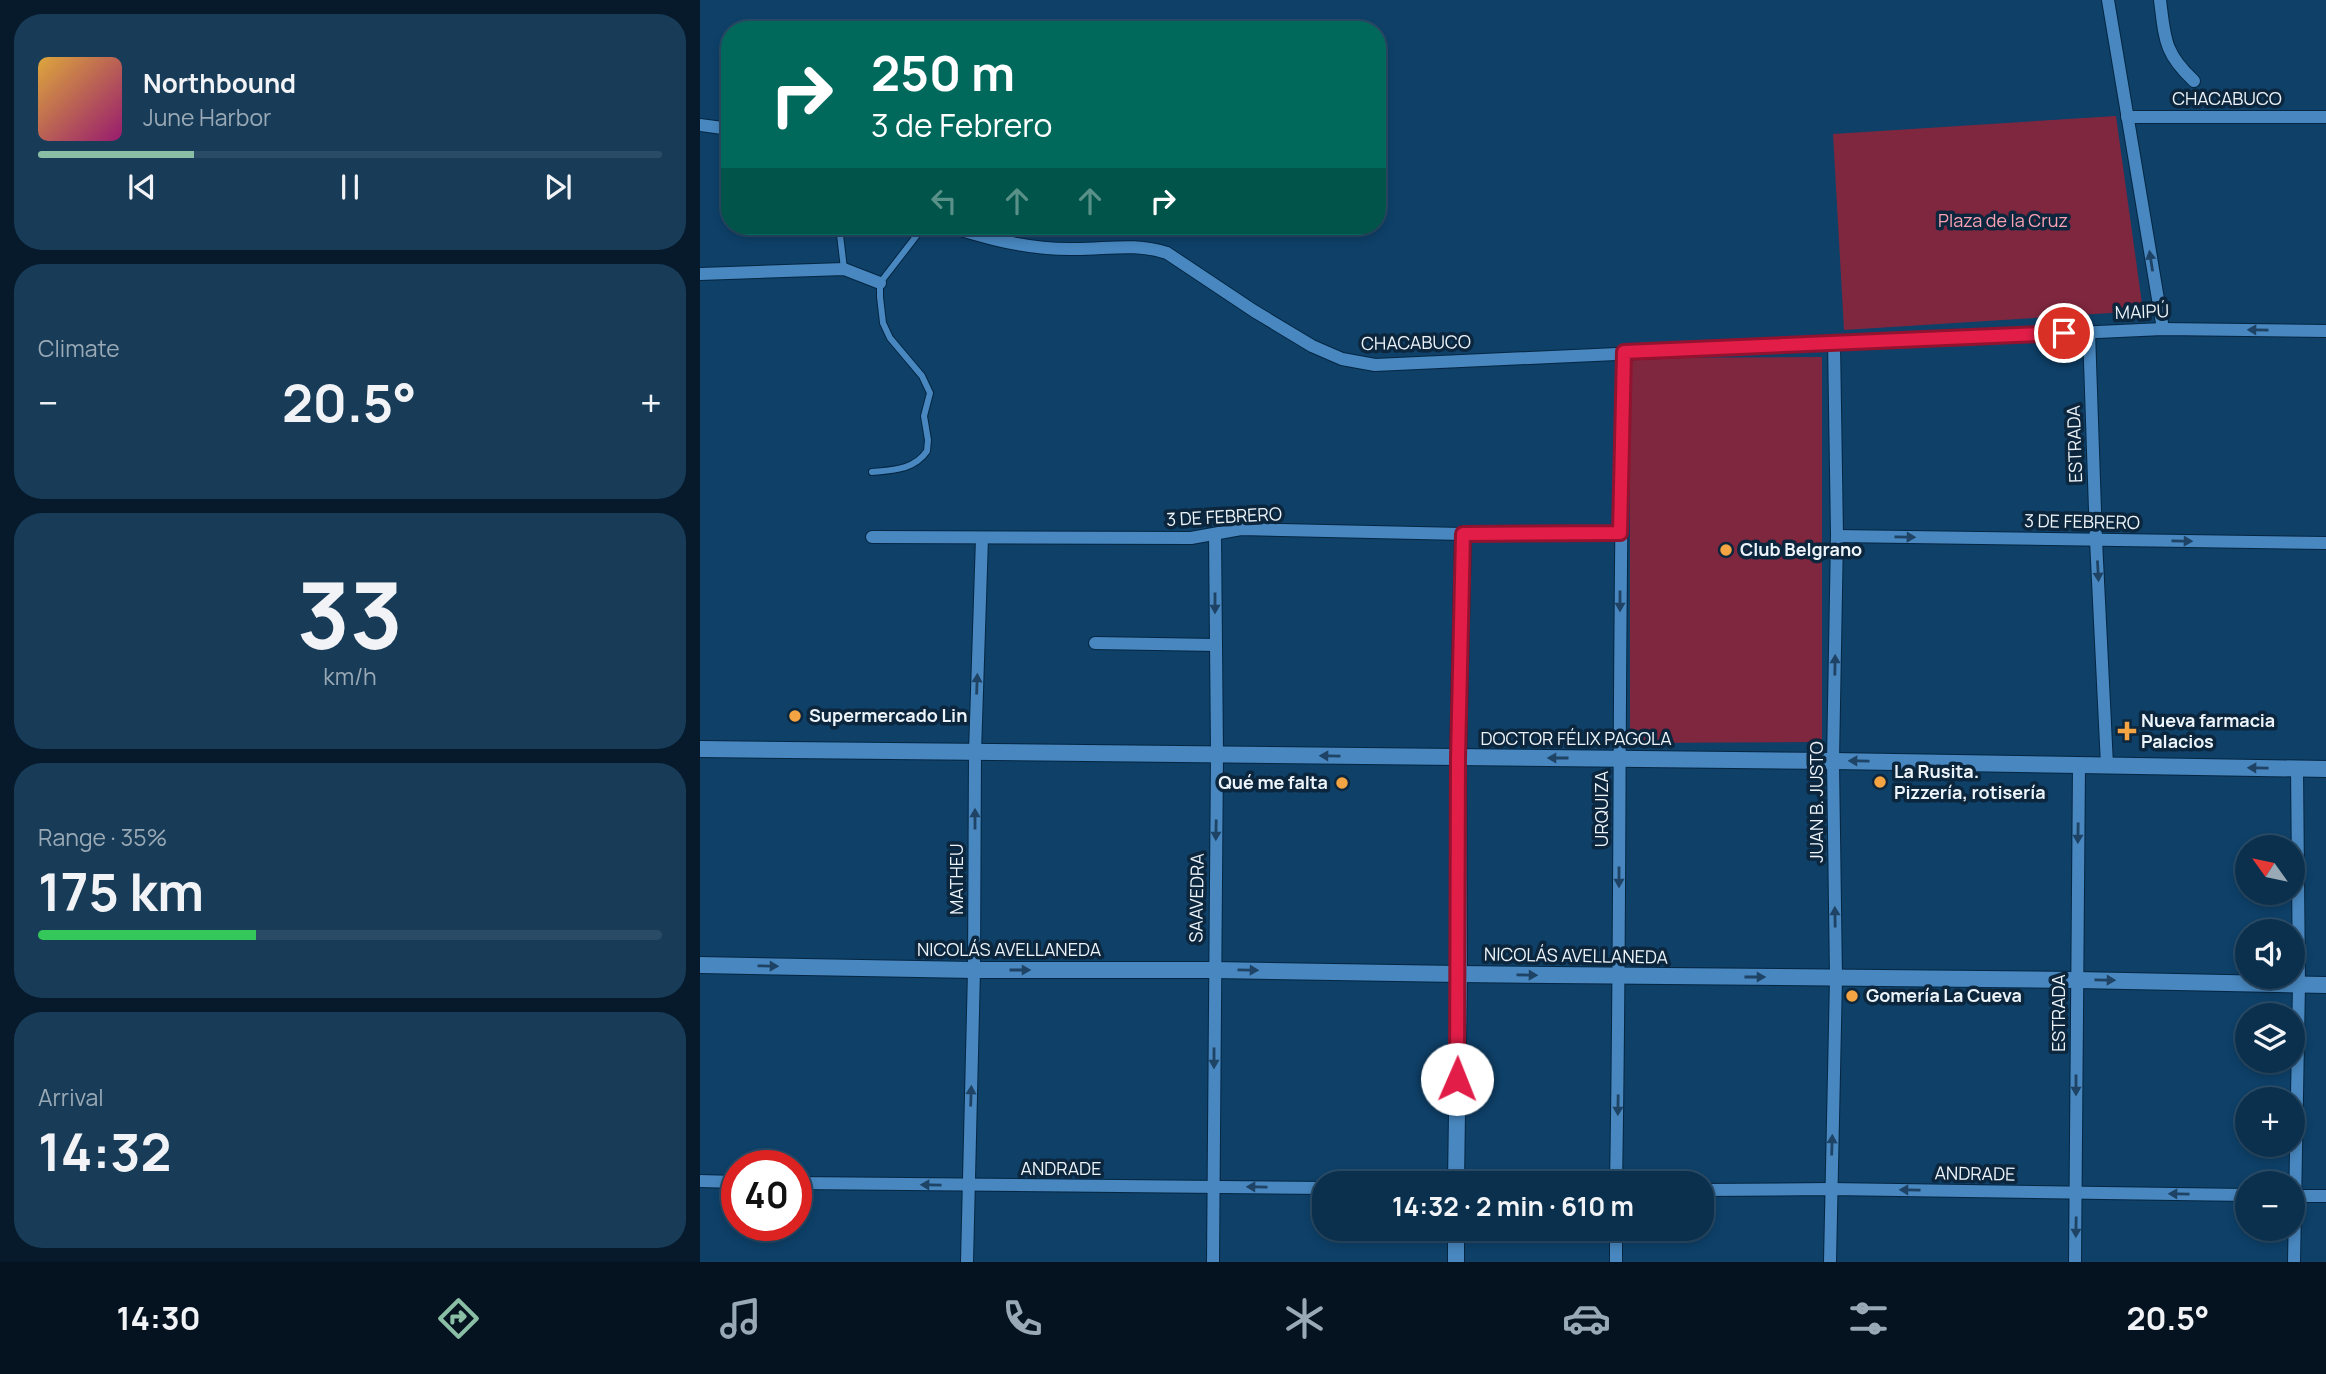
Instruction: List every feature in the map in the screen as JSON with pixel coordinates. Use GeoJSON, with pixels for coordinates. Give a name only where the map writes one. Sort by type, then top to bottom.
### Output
{"type":"FeatureCollection","features":[{"type":"Feature","properties":{"kind":"street"},"geometry":{"type":"LineString","coordinates":[[2108,0],[2163,328]]}},
{"type":"Feature","properties":{"kind":"street"},"geometry":{"type":"LineString","coordinates":[[2160,0],[2164,37],[2175,63],[2194,81]]}},
{"type":"Feature","properties":{"kind":"street","name":"CHACABUCO"},"geometry":{"type":"LineString","coordinates":[[2127,117],[2326,117]]}},
{"type":"Feature","properties":{"kind":"street"},"geometry":{"type":"LineString","coordinates":[[700,125],[721,128]]}},
{"type":"Feature","properties":{"kind":"street","name":"CHACABUCO"},"geometry":{"type":"LineString","coordinates":[[977,235],[1006,244],[1036,248],[1072,250],[1134,245],[1151,248],[1167,254],[1312,346],[1342,359],[1375,365],[1834,342]]}},
{"type":"Feature","properties":{"kind":"street"},"geometry":{"type":"LineString","coordinates":[[700,274],[844,269],[880,283]]}},
{"type":"Feature","properties":{"kind":"street","name":"MAIPÚ"},"geometry":{"type":"LineString","coordinates":[[1834,342],[2163,328],[2326,331]]}},
{"type":"Feature","properties":{"kind":"street","name":"ESTRADA"},"geometry":{"type":"LineString","coordinates":[[2090,332],[2096,540],[2107,765]]}},
{"type":"Feature","properties":{"kind":"street","name":"JUAN B. JUSTO"},"geometry":{"type":"LineString","coordinates":[[1830,1262],[1836,978],[1833,761],[1837,536],[1834,342]]}},
{"type":"Feature","properties":{"kind":"street","name":"URQUIZA"},"geometry":{"type":"LineString","coordinates":[[1616,1171],[1620,533],[1624,352]]}},
{"type":"Feature","properties":{"kind":"street","name":"3 DE FEBRERO"},"geometry":{"type":"LineString","coordinates":[[872,537],[1191,538],[1241,530],[1463,534],[1620,533]]}},
{"type":"Feature","properties":{"kind":"street"},"geometry":{"type":"LineString","coordinates":[[1456,1171],[1458,758],[1463,534]]}},
{"type":"Feature","properties":{"kind":"street","name":"SAAVEDRA"},"geometry":{"type":"LineString","coordinates":[[1213,1262],[1217,754],[1215,535]]}},
{"type":"Feature","properties":{"kind":"street","name":"3 DE FEBRERO"},"geometry":{"type":"LineString","coordinates":[[1837,536],[2326,543]]}},
{"type":"Feature","properties":{"kind":"street","name":"MATHEU"},"geometry":{"type":"LineString","coordinates":[[967,1262],[974,970],[975,752],[982,538]]}},
{"type":"Feature","properties":{"kind":"street"},"geometry":{"type":"LineString","coordinates":[[1095,643],[1216,645]]}},
{"type":"Feature","properties":{"kind":"street","name":"DOCTOR FÉLIX PAGOLA"},"geometry":{"type":"LineString","coordinates":[[700,749],[2326,769]]}},
{"type":"Feature","properties":{"kind":"street","name":"ESTRADA"},"geometry":{"type":"LineString","coordinates":[[2075,1262],[2079,765]]}},
{"type":"Feature","properties":{"kind":"street"},"geometry":{"type":"LineString","coordinates":[[2297,768],[2298,919]]}},
{"type":"Feature","properties":{"kind":"street","name":"NICOLÁS AVELLANEDA"},"geometry":{"type":"LineString","coordinates":[[700,965],[2235,984]]}},
{"type":"Feature","properties":{"kind":"street","name":"NICOLÁS AVELLANEDA"},"geometry":{"type":"LineString","coordinates":[[2305,985],[2326,985]]}},
{"type":"Feature","properties":{"kind":"street"},"geometry":{"type":"LineString","coordinates":[[2295,1171],[2299,989]]}},
{"type":"Feature","properties":{"kind":"street"},"geometry":{"type":"LineString","coordinates":[[700,1181],[721,1182]]}},
{"type":"Feature","properties":{"kind":"street","name":"ANDRADE"},"geometry":{"type":"LineString","coordinates":[[812,1183],[1312,1188]]}},
{"type":"Feature","properties":{"kind":"street","name":"ANDRADE"},"geometry":{"type":"LineString","coordinates":[[1714,1190],[2235,1195]]}},
{"type":"Feature","properties":{"kind":"street"},"geometry":{"type":"LineString","coordinates":[[2305,1196],[2326,1196]]}},
{"type":"Feature","properties":{"kind":"street"},"geometry":{"type":"LineString","coordinates":[[1455,1241],[1455,1262]]}},
{"type":"Feature","properties":{"kind":"street"},"geometry":{"type":"LineString","coordinates":[[1616,1241],[1616,1262]]}},
{"type":"Feature","properties":{"kind":"street"},"geometry":{"type":"LineString","coordinates":[[2294,1241],[2294,1262]]}},
{"type":"Feature","properties":{"kind":"lane"},"geometry":{"type":"LineString","coordinates":[[840,235],[844,269]]}},
{"type":"Feature","properties":{"kind":"lane"},"geometry":{"type":"LineString","coordinates":[[872,472],[904,468],[913,464],[927,451],[924,416],[930,393],[922,376],[890,338],[883,323],[880,297],[880,283],[917,235]]}},
{"type":"Feature","properties":{"kind":"green space","name":"Plaza de la Cruz"},"geometry":{"type":"Polygon","coordinates":[[[2116,116],[2143,311],[1844,330],[1833,134],[2116,116]]]}},
{"type":"Feature","properties":{"kind":"green space","name":"Club Belgrano"},"geometry":{"type":"Polygon","coordinates":[[[1822,357],[1822,742],[1630,743],[1630,358],[1822,357]]]}},
{"type":"Feature","properties":{"kind":"place","name":"Club Belgrano"},"geometry":{"type":"Point","coordinates":[1726,550]}},
{"type":"Feature","properties":{"kind":"place","name":"Supermercado Lin"},"geometry":{"type":"Point","coordinates":[795,716]}},
{"type":"Feature","properties":{"kind":"place","name":"Nueva farmacia Palacios"},"geometry":{"type":"Point","coordinates":[2127,731]}},
{"type":"Feature","properties":{"kind":"place","name":"La Rusita. Pizzería, rotisería"},"geometry":{"type":"Point","coordinates":[1880,782]}},
{"type":"Feature","properties":{"kind":"place","name":"Qué me falta"},"geometry":{"type":"Point","coordinates":[1342,783]}},
{"type":"Feature","properties":{"kind":"place","name":"Gomería La Cueva"},"geometry":{"type":"Point","coordinates":[1852,996]}},
{"type":"Feature","properties":{"kind":"route"},"geometry":{"type":"LineString","coordinates":[[1457,1079],[1458,758],[1463,534],[1620,533],[1624,352],[2064,333]]}}]}
